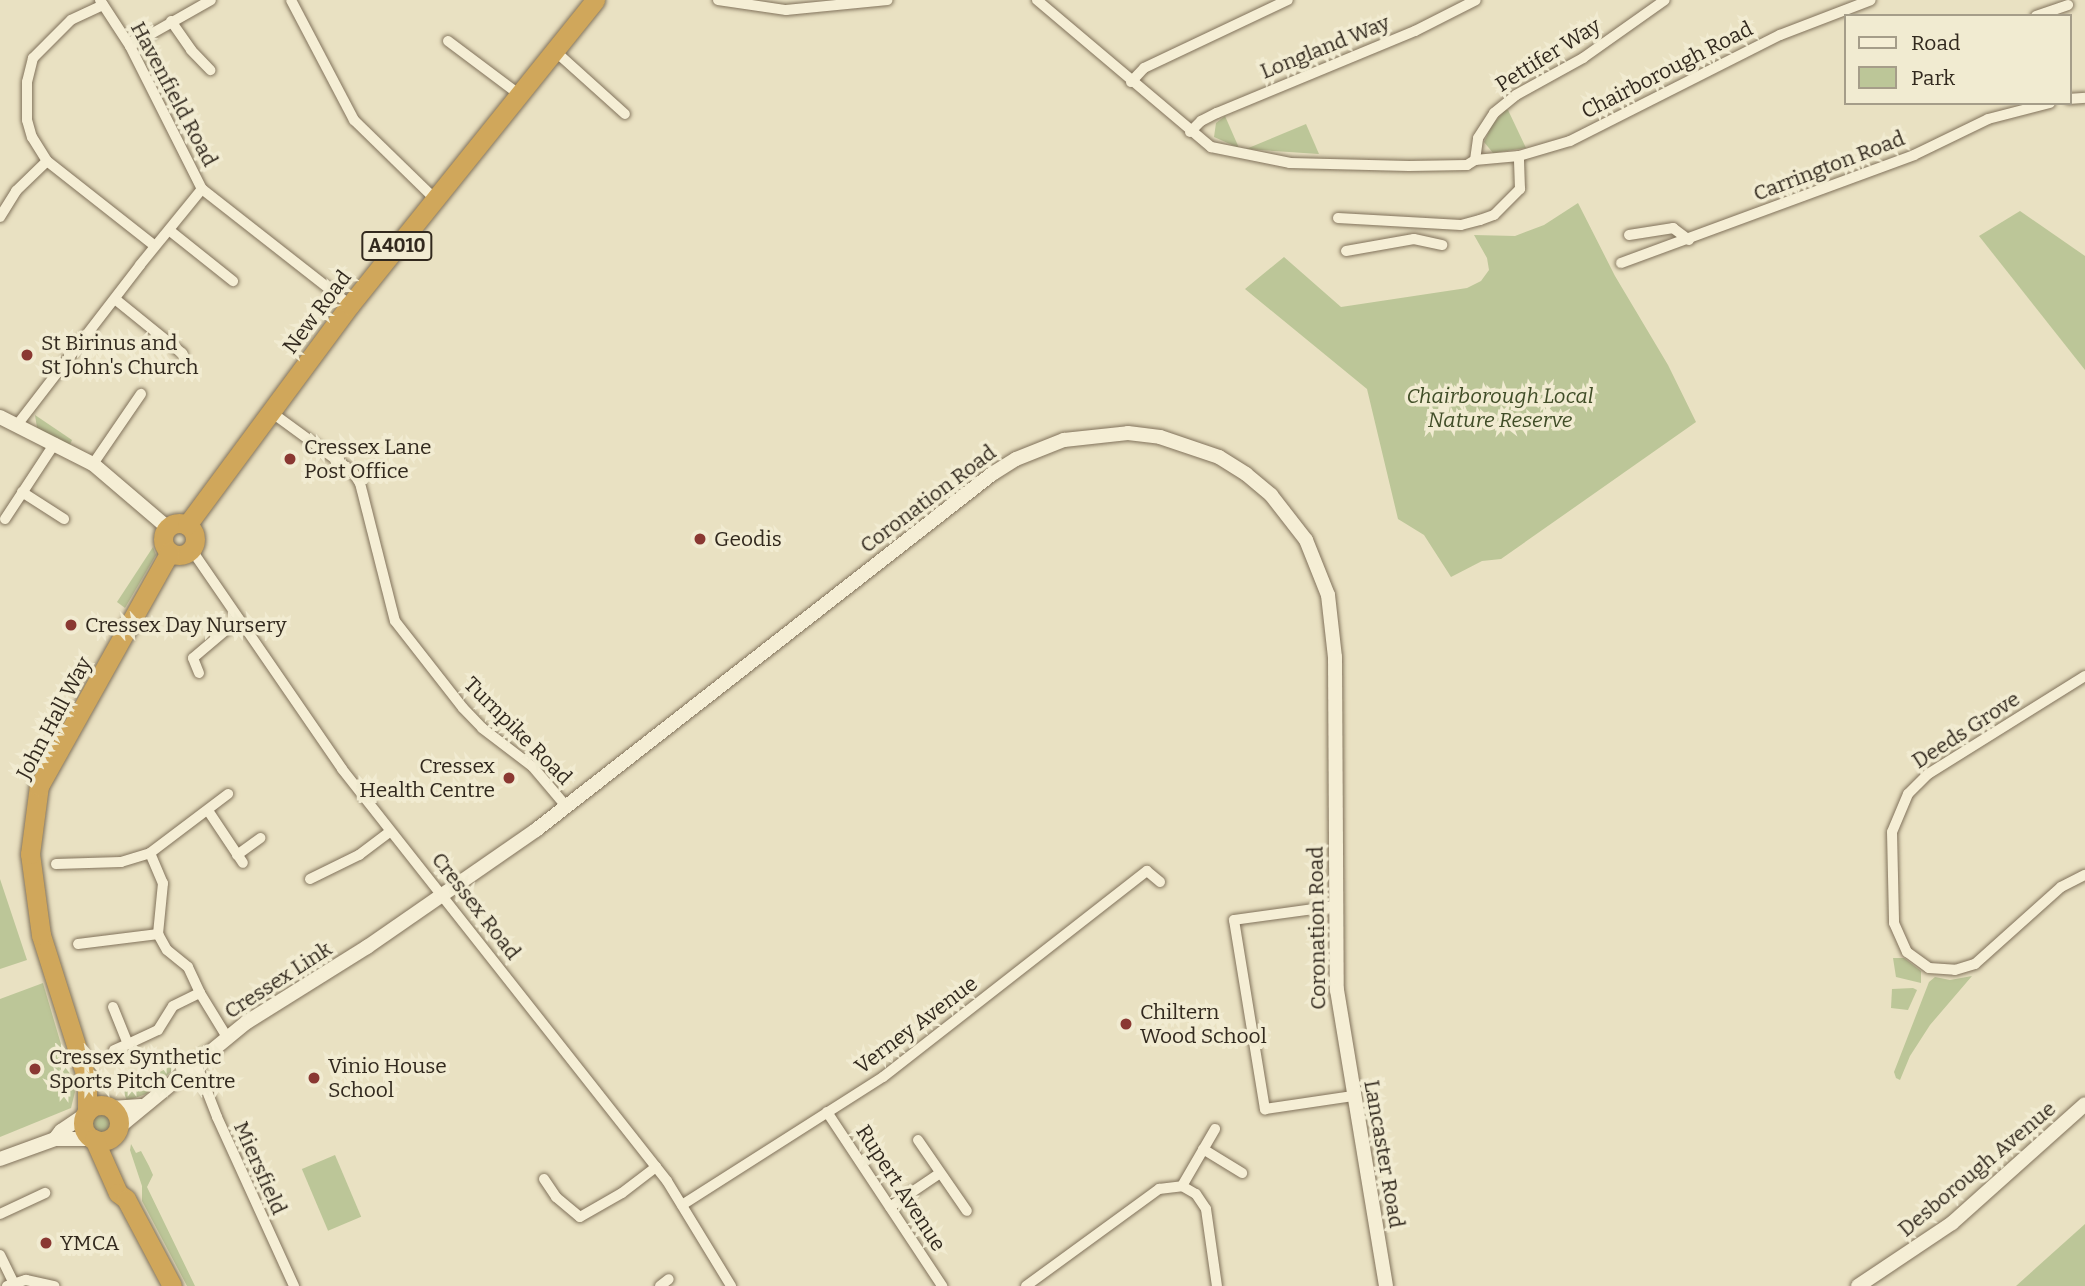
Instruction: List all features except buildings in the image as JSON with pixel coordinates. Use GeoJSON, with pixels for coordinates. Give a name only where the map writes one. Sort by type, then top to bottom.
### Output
{"type":"FeatureCollection","features":[{"type":"Feature","properties":{"kind":"highway","name":"New Road"},"geometry":{"type":"LineString","coordinates":[[177,526],[271,412],[350,305],[555,51],[587,3]]}},
{"type":"Feature","properties":{"kind":"highway"},"geometry":{"type":"LineString","coordinates":[[177,526],[194,534],[191,549],[183,554],[170,552],[163,540],[177,526]]}},
{"type":"Feature","properties":{"kind":"highway","name":"John Hall Way"},"geometry":{"type":"LineString","coordinates":[[86,1114],[87,1080],[41,935],[30,854],[39,786],[170,552]]}},
{"type":"Feature","properties":{"kind":"highway","name":"John Hall Way"},"geometry":{"type":"LineString","coordinates":[[87,1080],[111,1107]]}},
{"type":"Feature","properties":{"kind":"highway"},"geometry":{"type":"LineString","coordinates":[[127,1199],[118,1193],[93,1139],[84,1126],[86,1114],[95,1106],[111,1107],[118,1116],[118,1153],[127,1188],[127,1199],[172,1286]]}},
{"type":"Feature","properties":{"kind":"highway"},"geometry":{"type":"LineString","coordinates":[[93,1139],[111,1138],[119,1128]]}},
{"type":"Feature","properties":{"kind":"street"},"geometry":{"type":"LineString","coordinates":[[130,46],[211,0]]}},
{"type":"Feature","properties":{"kind":"street"},"geometry":{"type":"LineString","coordinates":[[291,0],[354,120],[435,199]]}},
{"type":"Feature","properties":{"kind":"street"},"geometry":{"type":"LineString","coordinates":[[718,0],[786,10],[888,0]]}},
{"type":"Feature","properties":{"kind":"street","name":"Chairborough Road"},"geometry":{"type":"LineString","coordinates":[[1037,0],[1211,147],[1225,152],[1290,163],[1455,166],[1467,165],[1475,160],[1518,156],[1570,141],[1780,35],[1871,0]]}},
{"type":"Feature","properties":{"kind":"street"},"geometry":{"type":"LineString","coordinates":[[1131,82],[1144,68],[1288,0]]}},
{"type":"Feature","properties":{"kind":"street","name":"Longland Way"},"geometry":{"type":"LineString","coordinates":[[1190,132],[1201,121],[1217,113],[1415,32],[1476,0]]}},
{"type":"Feature","properties":{"kind":"street","name":"Pettifer Way"},"geometry":{"type":"LineString","coordinates":[[1475,160],[1478,138],[1493,113],[1516,95],[1583,58],[1665,0]]}},
{"type":"Feature","properties":{"kind":"street"},"geometry":{"type":"LineString","coordinates":[[2040,0],[2040,14],[2068,5]]}},
{"type":"Feature","properties":{"kind":"street"},"geometry":{"type":"LineString","coordinates":[[102,2],[71,20],[33,58],[27,82],[27,120],[47,161],[155,246]]}},
{"type":"Feature","properties":{"kind":"street","name":"Havenfield Road"},"geometry":{"type":"LineString","coordinates":[[102,2],[130,46],[202,189],[350,305]]}},
{"type":"Feature","properties":{"kind":"street"},"geometry":{"type":"LineString","coordinates":[[171,21],[191,51],[211,70]]}},
{"type":"Feature","properties":{"kind":"street"},"geometry":{"type":"LineString","coordinates":[[448,41],[520,95]]}},
{"type":"Feature","properties":{"kind":"street"},"geometry":{"type":"LineString","coordinates":[[555,51],[625,114]]}},
{"type":"Feature","properties":{"kind":"street","name":"Carrington Road"},"geometry":{"type":"LineString","coordinates":[[1620,263],[1689,240],[1914,155],[1988,119],[2042,105]]}},
{"type":"Feature","properties":{"kind":"street"},"geometry":{"type":"LineString","coordinates":[[1338,218],[1461,225],[1494,215],[1520,189],[1518,156]]}},
{"type":"Feature","properties":{"kind":"street"},"geometry":{"type":"LineString","coordinates":[[0,217],[16,191],[47,161]]}},
{"type":"Feature","properties":{"kind":"street"},"geometry":{"type":"LineString","coordinates":[[17,425],[202,189]]}},
{"type":"Feature","properties":{"kind":"street"},"geometry":{"type":"LineString","coordinates":[[1413,221],[1414,239]]}},
{"type":"Feature","properties":{"kind":"street"},"geometry":{"type":"LineString","coordinates":[[1629,234],[1673,228],[1689,240]]}},
{"type":"Feature","properties":{"kind":"street"},"geometry":{"type":"LineString","coordinates":[[169,230],[233,281]]}},
{"type":"Feature","properties":{"kind":"street"},"geometry":{"type":"LineString","coordinates":[[1346,251],[1414,239],[1442,245]]}},
{"type":"Feature","properties":{"kind":"street"},"geometry":{"type":"LineString","coordinates":[[115,299],[183,354]]}},
{"type":"Feature","properties":{"kind":"street"},"geometry":{"type":"LineString","coordinates":[[93,464],[141,394]]}},
{"type":"Feature","properties":{"kind":"street","name":"Turnpike Road"},"geometry":{"type":"LineString","coordinates":[[271,412],[353,472],[360,483],[395,621],[482,729],[533,767],[566,806]]}},
{"type":"Feature","properties":{"kind":"street"},"geometry":{"type":"LineString","coordinates":[[0,417],[93,464],[177,526]]}},
{"type":"Feature","properties":{"kind":"street","name":"Coronation Road"},"geometry":{"type":"LineString","coordinates":[[442,895],[566,806],[992,474],[1016,459],[1064,440],[1128,433],[1160,437],[1200,449],[1247,474],[1289,515],[1320,567],[1328,595],[1334,647],[1335,906],[1341,1029]]}},
{"type":"Feature","properties":{"kind":"street"},"geometry":{"type":"LineString","coordinates":[[5,519],[55,443]]}},
{"type":"Feature","properties":{"kind":"street"},"geometry":{"type":"LineString","coordinates":[[22,492],[64,519]]}},
{"type":"Feature","properties":{"kind":"street","name":"Cressex Road"},"geometry":{"type":"LineString","coordinates":[[191,549],[342,769],[656,1167],[731,1286]]}},
{"type":"Feature","properties":{"kind":"street"},"geometry":{"type":"LineString","coordinates":[[199,673],[193,658],[239,619]]}},
{"type":"Feature","properties":{"kind":"street","name":"Deeds Grove"},"geometry":{"type":"LineString","coordinates":[[2085,676],[1928,774],[1908,794],[1892,832],[1894,923],[1907,951],[1929,968],[1955,970],[1975,964],[2061,887],[2085,875]]}},
{"type":"Feature","properties":{"kind":"street"},"geometry":{"type":"LineString","coordinates":[[56,864],[121,862],[150,853],[209,812],[228,794]]}},
{"type":"Feature","properties":{"kind":"street"},"geometry":{"type":"LineString","coordinates":[[209,812],[240,859],[260,838]]}},
{"type":"Feature","properties":{"kind":"street"},"geometry":{"type":"LineString","coordinates":[[310,879],[359,855],[390,832]]}},
{"type":"Feature","properties":{"kind":"street"},"geometry":{"type":"LineString","coordinates":[[150,853],[163,883],[158,934],[167,950],[188,967],[200,993],[228,1037]]}},
{"type":"Feature","properties":{"kind":"street","name":"Verney Avenue"},"geometry":{"type":"LineString","coordinates":[[682,1205],[883,1077],[1147,871],[1160,882]]}},
{"type":"Feature","properties":{"kind":"street","name":"Cressex Link"},"geometry":{"type":"LineString","coordinates":[[119,1128],[137,1114],[141,1106],[247,1022],[378,940],[442,895]]}},
{"type":"Feature","properties":{"kind":"street"},"geometry":{"type":"LineString","coordinates":[[1335,906],[1234,920],[1265,1109],[1353,1096]]}},
{"type":"Feature","properties":{"kind":"street"},"geometry":{"type":"LineString","coordinates":[[78,944],[158,934]]}},
{"type":"Feature","properties":{"kind":"street"},"geometry":{"type":"LineString","coordinates":[[114,1050],[158,1030],[173,1006],[200,993]]}},
{"type":"Feature","properties":{"kind":"street"},"geometry":{"type":"LineString","coordinates":[[113,1007],[128,1044]]}},
{"type":"Feature","properties":{"kind":"street","name":"Lancaster Road"},"geometry":{"type":"LineString","coordinates":[[1341,1029],[1386,1286]]}},
{"type":"Feature","properties":{"kind":"street","name":"Miersfield"},"geometry":{"type":"LineString","coordinates":[[196,1063],[217,1117],[294,1286]]}},
{"type":"Feature","properties":{"kind":"street","name":"Desborough Avenue"},"geometry":{"type":"LineString","coordinates":[[1858,1286],[1952,1223],[2085,1104]]}},
{"type":"Feature","properties":{"kind":"street"},"geometry":{"type":"LineString","coordinates":[[111,1107],[141,1106]]}},
{"type":"Feature","properties":{"kind":"street","name":"Rupert Avenue"},"geometry":{"type":"LineString","coordinates":[[827,1112],[942,1286]]}},
{"type":"Feature","properties":{"kind":"street"},"geometry":{"type":"LineString","coordinates":[[55,1139],[61,1131],[86,1114]]}},
{"type":"Feature","properties":{"kind":"street"},"geometry":{"type":"LineString","coordinates":[[1182,1186],[1215,1129]]}},
{"type":"Feature","properties":{"kind":"street"},"geometry":{"type":"LineString","coordinates":[[0,1159],[55,1139],[93,1139]]}},
{"type":"Feature","properties":{"kind":"street"},"geometry":{"type":"LineString","coordinates":[[918,1140],[967,1211]]}},
{"type":"Feature","properties":{"kind":"street"},"geometry":{"type":"LineString","coordinates":[[1203,1149],[1242,1173]]}},
{"type":"Feature","properties":{"kind":"street"},"geometry":{"type":"LineString","coordinates":[[544,1179],[576,1221],[622,1193],[656,1167]]}},
{"type":"Feature","properties":{"kind":"street"},"geometry":{"type":"LineString","coordinates":[[890,1207],[940,1173]]}},
{"type":"Feature","properties":{"kind":"street"},"geometry":{"type":"LineString","coordinates":[[1026,1286],[1159,1189],[1182,1186],[1196,1194],[1206,1209],[1217,1286]]}},
{"type":"Feature","properties":{"kind":"street"},"geometry":{"type":"LineString","coordinates":[[0,1214],[45,1193]]}},
{"type":"Feature","properties":{"kind":"street"},"geometry":{"type":"LineString","coordinates":[[0,1255],[10,1285],[35,1281],[54,1286]]}},
{"type":"Feature","properties":{"kind":"green space"},"geometry":{"type":"Polygon","coordinates":[[[1508,110],[1526,148],[1493,153],[1484,142],[1492,125],[1508,110]]]}},
{"type":"Feature","properties":{"kind":"green space"},"geometry":{"type":"Polygon","coordinates":[[[1225,116],[1239,148],[1214,137],[1216,123],[1225,116]]]}},
{"type":"Feature","properties":{"kind":"green space"},"geometry":{"type":"Polygon","coordinates":[[[1306,124],[1319,154],[1246,149],[1306,124]]]}},
{"type":"Feature","properties":{"kind":"green space","name":"Chairborough Local Nature Reserve"},"geometry":{"type":"Polygon","coordinates":[[[1578,203],[1615,276],[1668,365],[1696,422],[1501,559],[1482,561],[1451,577],[1424,535],[1398,519],[1367,389],[1245,289],[1284,257],[1341,307],[1467,288],[1481,281],[1489,270],[1487,258],[1474,235],[1515,236],[1544,225],[1578,203]]]}},
{"type":"Feature","properties":{"kind":"green space"},"geometry":{"type":"Polygon","coordinates":[[[2020,211],[2085,256],[2085,370],[1979,236],[2020,211]]]}},
{"type":"Feature","properties":{"kind":"green space"},"geometry":{"type":"Polygon","coordinates":[[[35,415],[72,440],[69,447],[37,428],[35,415]]]}},
{"type":"Feature","properties":{"kind":"green space"},"geometry":{"type":"Polygon","coordinates":[[[153,547],[156,555],[125,608],[117,602],[153,547]]]}},
{"type":"Feature","properties":{"kind":"green space"},"geometry":{"type":"Polygon","coordinates":[[[0,879],[27,960],[0,969],[0,879]]]}},
{"type":"Feature","properties":{"kind":"green space"},"geometry":{"type":"Polygon","coordinates":[[[1893,958],[1904,958],[1921,971],[1921,983],[1896,977],[1893,958]]]}},
{"type":"Feature","properties":{"kind":"green space"},"geometry":{"type":"Polygon","coordinates":[[[1972,976],[1930,1025],[1910,1056],[1900,1080],[1896,1078],[1894,1072],[1929,982],[1935,977],[1950,980],[1972,976]]]}},
{"type":"Feature","properties":{"kind":"green space","name":"Cressex Synthetic Sports Pitch Centre"},"geometry":{"type":"Polygon","coordinates":[[[43,983],[75,1092],[71,1108],[0,1137],[0,999],[43,983]]]}},
{"type":"Feature","properties":{"kind":"green space"},"geometry":{"type":"Polygon","coordinates":[[[1892,989],[1917,990],[1908,1010],[1891,1008],[1892,989]]]}},
{"type":"Feature","properties":{"kind":"green space"},"geometry":{"type":"Polygon","coordinates":[[[204,1042],[146,1094],[127,1101],[123,1090],[180,1062],[204,1042]]]}},
{"type":"Feature","properties":{"kind":"green space"},"geometry":{"type":"Polygon","coordinates":[[[102,1112],[109,1115],[112,1122],[109,1129],[102,1132],[95,1129],[92,1122],[95,1115],[102,1112]]]}},
{"type":"Feature","properties":{"kind":"green space"},"geometry":{"type":"Polygon","coordinates":[[[131,1144],[136,1153],[141,1151],[149,1166],[153,1175],[147,1187],[195,1286],[187,1286],[142,1201],[142,1186],[130,1150],[131,1144]]]}},
{"type":"Feature","properties":{"kind":"green space"},"geometry":{"type":"Polygon","coordinates":[[[335,1155],[361,1217],[328,1231],[302,1169],[335,1155]]]}},
{"type":"Feature","properties":{"kind":"green space"},"geometry":{"type":"Polygon","coordinates":[[[2085,1224],[2085,1286],[2016,1286],[2085,1224]]]}},
{"type":"Feature","properties":{"kind":"place","name":"St Birinus and St John's Church"},"geometry":{"type":"Point","coordinates":[27,355]}},
{"type":"Feature","properties":{"kind":"place","name":"Cressex Lane Post Office"},"geometry":{"type":"Point","coordinates":[290,459]}},
{"type":"Feature","properties":{"kind":"place","name":"Geodis"},"geometry":{"type":"Point","coordinates":[700,539]}},
{"type":"Feature","properties":{"kind":"place","name":"Cressex Day Nursery"},"geometry":{"type":"Point","coordinates":[71,625]}},
{"type":"Feature","properties":{"kind":"place","name":"Cressex Health Centre"},"geometry":{"type":"Point","coordinates":[509,778]}},
{"type":"Feature","properties":{"kind":"place","name":"Chiltern Wood School"},"geometry":{"type":"Point","coordinates":[1126,1024]}},
{"type":"Feature","properties":{"kind":"place","name":"Cressex Synthetic Sports Pitch Centre"},"geometry":{"type":"Point","coordinates":[35,1069]}},
{"type":"Feature","properties":{"kind":"place","name":"Vinio House School"},"geometry":{"type":"Point","coordinates":[314,1078]}},
{"type":"Feature","properties":{"kind":"place","name":"YMCA"},"geometry":{"type":"Point","coordinates":[46,1243]}}]}
